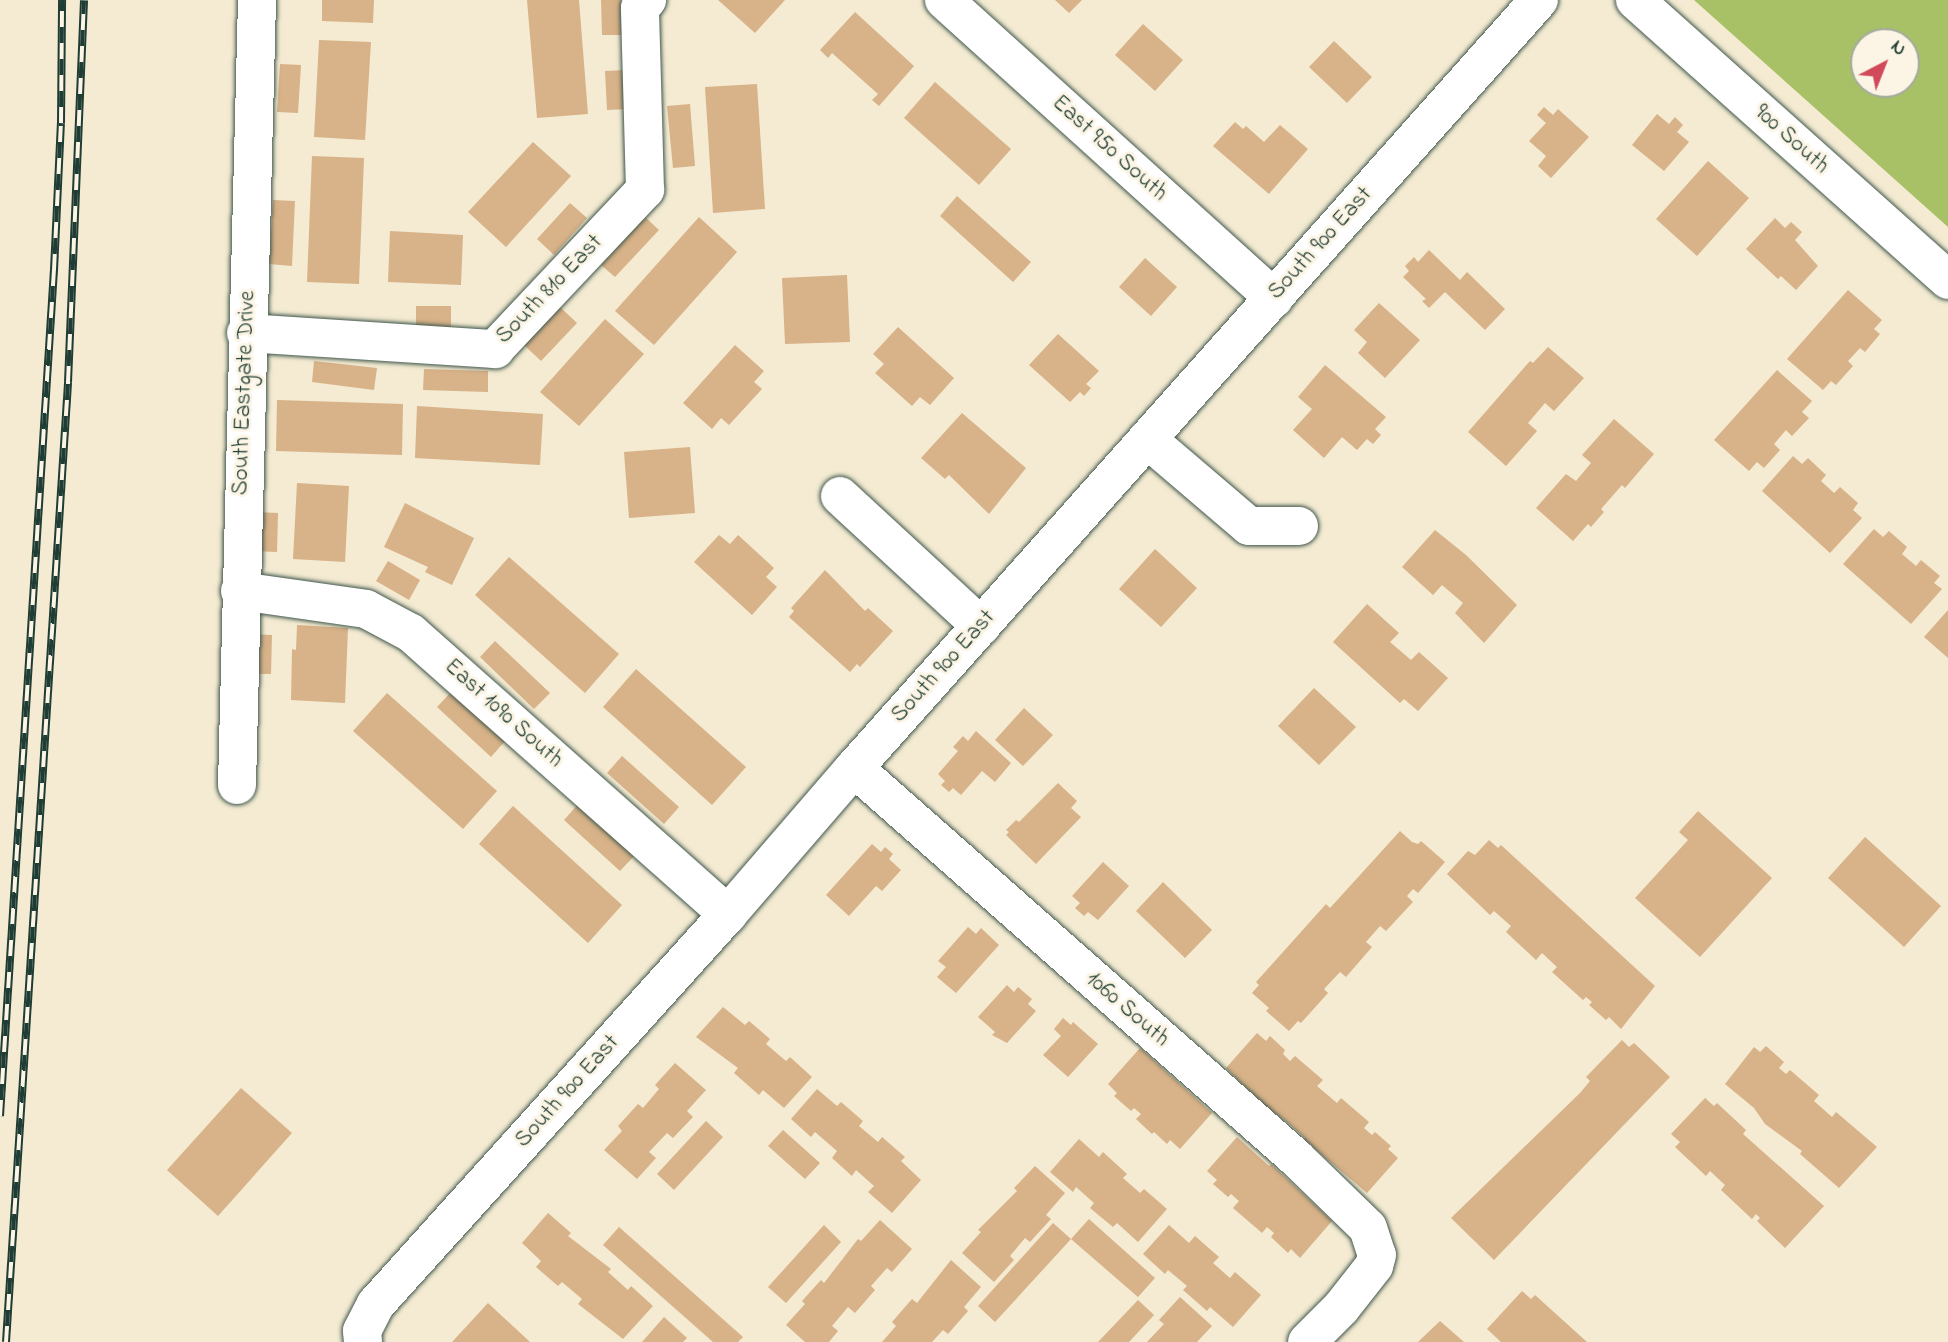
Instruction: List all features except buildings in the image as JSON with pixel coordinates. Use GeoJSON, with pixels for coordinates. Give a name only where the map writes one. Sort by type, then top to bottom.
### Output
{"type":"FeatureCollection","features":[{"type":"Feature","properties":{"kind":"street","name":"South Eastgate Drive"},"geometry":{"type":"LineString","coordinates":[[237,785],[246,333],[257,0]]}},
{"type":"Feature","properties":{"kind":"street","name":"South 810 East"},"geometry":{"type":"LineString","coordinates":[[246,333],[495,349],[645,190],[640,8],[647,0]]}},
{"type":"Feature","properties":{"kind":"street","name":"East 950 South"},"geometry":{"type":"LineString","coordinates":[[944,0],[1274,298]]}},
{"type":"Feature","properties":{"kind":"street","name":"South 900 East"},"geometry":{"type":"LineString","coordinates":[[363,1342],[362,1331],[376,1304],[728,914],[854,768],[1539,0]]}},
{"type":"Feature","properties":{"kind":"street","name":"900 South"},"geometry":{"type":"LineString","coordinates":[[1635,0],[1948,280]]}},
{"type":"Feature","properties":{"kind":"street"},"geometry":{"type":"LineString","coordinates":[[1147,439],[1249,526],[1299,526]]}},
{"type":"Feature","properties":{"kind":"street"},"geometry":{"type":"LineString","coordinates":[[840,496],[981,625]]}},
{"type":"Feature","properties":{"kind":"street","name":"East 1090 South"},"geometry":{"type":"LineString","coordinates":[[240,591],[366,609],[411,633],[728,914]]}},
{"type":"Feature","properties":{"kind":"street","name":"1060 South"},"geometry":{"type":"LineString","coordinates":[[854,768],[1346,1205],[1368,1228],[1374,1240],[1374,1266],[1341,1308],[1307,1342]]}},
{"type":"Feature","properties":{"kind":"green space"},"geometry":{"type":"Polygon","coordinates":[[[1694,0],[1948,0],[1948,227],[1694,0]]]}},
{"type":"Feature","properties":{"kind":"railway"},"geometry":{"type":"LineString","coordinates":[[0,1116],[54,270],[61,123],[62,0]]}},
{"type":"Feature","properties":{"kind":"railway"},"geometry":{"type":"LineString","coordinates":[[6,1342],[68,382],[84,0]]}}]}
